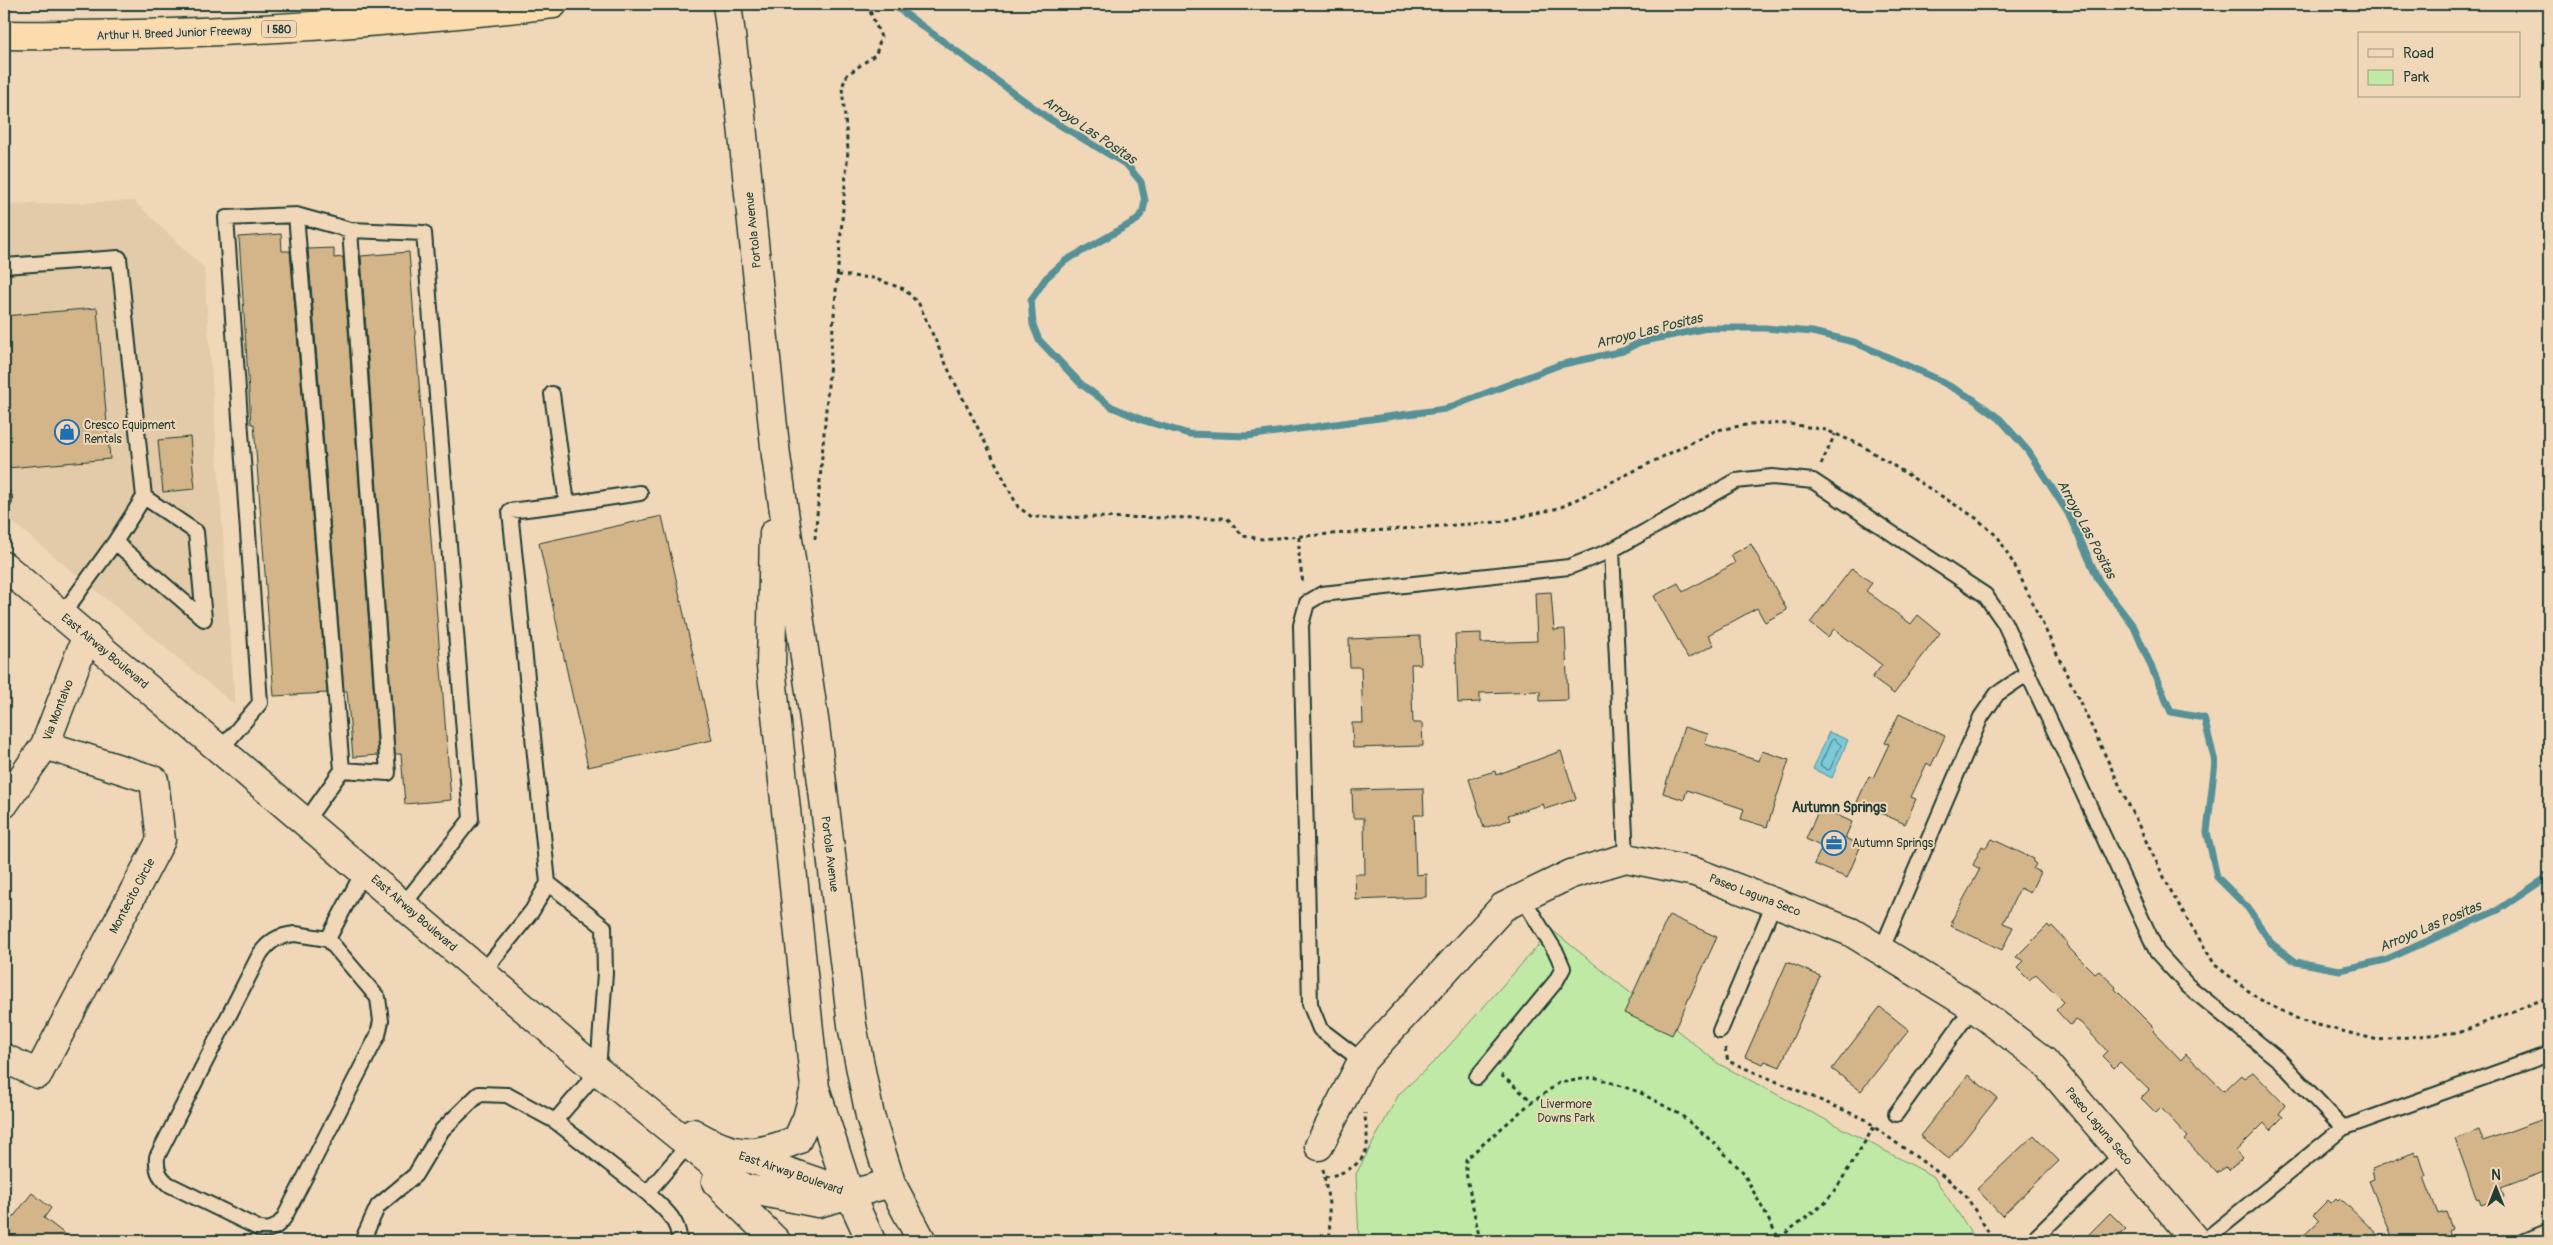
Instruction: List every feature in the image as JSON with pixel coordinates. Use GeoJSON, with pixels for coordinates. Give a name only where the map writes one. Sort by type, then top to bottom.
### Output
{"type":"FeatureCollection","features":[{"type":"Feature","properties":{"kind":"highway","name":"Arthur H. Breed Junior Freeway"},"geometry":{"type":"LineString","coordinates":[[4,35],[97,36],[210,33],[313,27],[553,4]]}},
{"type":"Feature","properties":{"kind":"main road","name":"Portola Avenue"},"geometry":{"type":"LineString","coordinates":[[727,4],[740,106],[776,456],[814,726],[852,1025],[870,1116],[891,1183],[922,1241]]}},
{"type":"Feature","properties":{"kind":"main road","name":"Portola Avenue"},"geometry":{"type":"LineString","coordinates":[[776,456],[771,666],[814,1088],[849,1194],[871,1241]]}},
{"type":"Feature","properties":{"kind":"main road","name":"East Airway Boulevard"},"geometry":{"type":"LineString","coordinates":[[6,572],[87,635],[598,1071],[634,1099],[713,1145],[849,1194]]}},
{"type":"Feature","properties":{"kind":"main road","name":"Via Montalvo"},"geometry":{"type":"LineString","coordinates":[[4,804],[46,744],[87,635]]}},
{"type":"Feature","properties":{"kind":"main road","name":"Montecito Circle"},"geometry":{"type":"LineString","coordinates":[[4,1058],[38,1074],[162,840],[154,780],[46,744]]}},
{"type":"Feature","properties":{"kind":"main road","name":"Paseo Laguna Seco"},"geometry":{"type":"LineString","coordinates":[[1320,1146],[1362,1062],[1503,907],[1571,874],[1626,858],[1695,872],[1851,932],[1973,1007],[2044,1061],[2196,1241]]}},
{"type":"Feature","properties":{"kind":"main road"},"geometry":{"type":"LineString","coordinates":[[734,1153],[762,1152],[797,1140],[807,1118],[814,1088]]}},
{"type":"Feature","properties":{"kind":"main road"},"geometry":{"type":"LineString","coordinates":[[634,1099],[686,1146],[776,1241]]}},
{"type":"Feature","properties":{"kind":"main road","name":"East Airway Boulevard"},"geometry":{"type":"LineString","coordinates":[[686,1146],[743,1188],[818,1203],[891,1183]]}},
{"type":"Feature","properties":{"kind":"lane"},"geometry":{"type":"LineString","coordinates":[[296,215],[342,770],[306,821]]}},
{"type":"Feature","properties":{"kind":"lane"},"geometry":{"type":"LineString","coordinates":[[221,749],[260,702],[226,218],[296,215],[350,230],[424,233],[471,819],[404,904]]}},
{"type":"Feature","properties":{"kind":"lane"},"geometry":{"type":"LineString","coordinates":[[342,770],[388,773],[350,230]]}},
{"type":"Feature","properties":{"kind":"lane"},"geometry":{"type":"LineString","coordinates":[[4,266],[119,258],[144,497],[115,542],[62,615]]}},
{"type":"Feature","properties":{"kind":"lane"},"geometry":{"type":"LineString","coordinates":[[552,394],[567,504]]}},
{"type":"Feature","properties":{"kind":"lane"},"geometry":{"type":"LineString","coordinates":[[1362,1062],[1320,1029],[1310,1004],[1301,625],[1306,603],[1322,594],[1569,567],[1612,550],[1736,481],[1772,478],[1813,481],[1984,596],[2004,622],[2157,952],[2188,986],[2280,1061],[2343,1128]]}},
{"type":"Feature","properties":{"kind":"lane"},"geometry":{"type":"LineString","coordinates":[[483,972],[532,910],[548,883],[510,511],[640,493]]}},
{"type":"Feature","properties":{"kind":"lane"},"geometry":{"type":"LineString","coordinates":[[115,542],[204,619],[196,532],[144,497]]}},
{"type":"Feature","properties":{"kind":"lane"},"geometry":{"type":"LineString","coordinates":[[1612,550],[1626,858]]}},
{"type":"Feature","properties":{"kind":"lane"},"geometry":{"type":"LineString","coordinates":[[1881,951],[1981,717],[1998,694],[2028,673]]}},
{"type":"Feature","properties":{"kind":"lane"},"geometry":{"type":"LineString","coordinates":[[328,939],[364,870]]}},
{"type":"Feature","properties":{"kind":"lane"},"geometry":{"type":"LineString","coordinates":[[548,883],[604,927],[605,973],[598,1071],[555,1121]]}},
{"type":"Feature","properties":{"kind":"lane"},"geometry":{"type":"LineString","coordinates":[[1477,1077],[1556,980],[1563,968],[1557,954],[1522,897]]}},
{"type":"Feature","properties":{"kind":"lane"},"geometry":{"type":"LineString","coordinates":[[1720,1031],[1774,903]]}},
{"type":"Feature","properties":{"kind":"lane"},"geometry":{"type":"LineString","coordinates":[[295,934],[328,939],[378,998],[381,1021],[378,1035],[284,1218],[278,1226],[269,1230],[260,1229],[168,1184],[159,1176],[156,1167],[157,1157],[260,954],[268,944],[279,936],[295,934]]}},
{"type":"Feature","properties":{"kind":"lane"},"geometry":{"type":"LineString","coordinates":[[1896,1114],[1973,1007]]}},
{"type":"Feature","properties":{"kind":"lane"},"geometry":{"type":"LineString","coordinates":[[2204,1241],[2343,1128],[2549,1054]]}},
{"type":"Feature","properties":{"kind":"lane"},"geometry":{"type":"LineString","coordinates":[[362,1241],[378,1206],[415,1175],[442,1130],[479,1094],[507,1095],[555,1121],[669,1213],[680,1233],[679,1241]]}},
{"type":"Feature","properties":{"kind":"lane"},"geometry":{"type":"LineString","coordinates":[[646,1193],[686,1146]]}},
{"type":"Feature","properties":{"kind":"lane"},"geometry":{"type":"LineString","coordinates":[[2032,1241],[2122,1154]]}},
{"type":"Feature","properties":{"kind":"lane"},"geometry":{"type":"LineString","coordinates":[[2525,1241],[2549,1231]]}},
{"type":"Feature","properties":{"kind":"path"},"geometry":{"type":"LineString","coordinates":[[815,542],[848,150],[842,87],[847,75],[876,54],[881,37],[867,4]]}},
{"type":"Feature","properties":{"kind":"path"},"geometry":{"type":"LineString","coordinates":[[838,276],[873,278],[904,289],[918,304],[950,373],[1018,507],[1032,517],[1228,518],[1243,536],[1262,539],[1498,522],[1559,508],[1717,430],[1758,423],[1790,424],[1826,430],[1836,434],[1869,450],[1976,518],[1998,537],[2017,570],[2169,886],[2215,965],[2259,999],[2302,1021],[2378,1040],[2461,1032],[2549,997]]}},
{"type":"Feature","properties":{"kind":"path"},"geometry":{"type":"LineString","coordinates":[[1813,481],[1836,434]]}},
{"type":"Feature","properties":{"kind":"path"},"geometry":{"type":"LineString","coordinates":[[1299,537],[1299,557],[1306,603]]}},
{"type":"Feature","properties":{"kind":"path"},"geometry":{"type":"LineString","coordinates":[[1720,1031],[1728,1062],[1867,1120],[1950,1181],[1966,1196],[1994,1241]]}},
{"type":"Feature","properties":{"kind":"path"},"geometry":{"type":"LineString","coordinates":[[1488,1063],[1534,1102]]}},
{"type":"Feature","properties":{"kind":"path"},"geometry":{"type":"LineString","coordinates":[[1480,1241],[1466,1173],[1466,1159],[1559,1083],[1594,1077],[1639,1092],[1681,1115],[1715,1144],[1743,1172],[1779,1240],[1825,1203],[1874,1127]]}},
{"type":"Feature","properties":{"kind":"path"},"geometry":{"type":"LineString","coordinates":[[1325,1177],[1335,1176],[1355,1167],[1367,1147],[1364,1111]]}},
{"type":"Feature","properties":{"kind":"path"},"geometry":{"type":"LineString","coordinates":[[1320,1146],[1329,1204],[1330,1241]]}},
{"type":"Feature","properties":{"kind":"shaded area","name":"Cresco Equipment Rentals"},"geometry":{"type":"Polygon","coordinates":[[[134,201],[204,268],[235,705],[4,515],[4,205],[134,201]]]}},
{"type":"Feature","properties":{"kind":"green space","name":"Livermore Downs Park"},"geometry":{"type":"Polygon","coordinates":[[[1552,930],[1719,1064],[1933,1176],[1977,1241],[1359,1241],[1356,1174],[1399,1094],[1438,1058],[1552,930]]]}},
{"type":"Feature","properties":{"kind":"water"},"geometry":{"type":"Polygon","coordinates":[[[1829,732],[1848,740],[1832,778],[1813,769],[1829,732]]]}},
{"type":"Feature","properties":{"kind":"building"},"geometry":{"type":"Polygon","coordinates":[[[281,234],[282,251],[290,251],[327,693],[274,696],[254,424],[251,424],[239,237],[281,234]]]}},
{"type":"Feature","properties":{"kind":"building"},"geometry":{"type":"Polygon","coordinates":[[[334,248],[334,258],[343,257],[378,755],[353,757],[347,691],[344,691],[308,249],[334,248]]]}},
{"type":"Feature","properties":{"kind":"building"},"geometry":{"type":"Polygon","coordinates":[[[409,252],[451,800],[405,804],[401,754],[395,754],[361,256],[409,252]]]}},
{"type":"Feature","properties":{"kind":"building"},"geometry":{"type":"Polygon","coordinates":[[[97,308],[110,459],[7,468],[4,426],[4,316],[97,308]]]}},
{"type":"Feature","properties":{"kind":"building"},"geometry":{"type":"Polygon","coordinates":[[[190,437],[195,489],[163,492],[158,440],[190,437]]]}},
{"type":"Feature","properties":{"kind":"building"},"geometry":{"type":"Polygon","coordinates":[[[662,516],[712,740],[588,767],[539,543],[662,516]]]}},
{"type":"Feature","properties":{"kind":"building"},"geometry":{"type":"Polygon","coordinates":[[[1751,544],[1787,610],[1765,622],[1757,608],[1708,635],[1714,645],[1688,658],[1654,596],[1678,583],[1683,592],[1735,563],[1731,555],[1751,544]]]}},
{"type":"Feature","properties":{"kind":"building"},"geometry":{"type":"Polygon","coordinates":[[[1852,568],[1872,583],[1866,591],[1911,624],[1918,615],[1940,633],[1894,694],[1872,678],[1882,665],[1834,629],[1828,637],[1810,623],[1852,568]]]}},
{"type":"Feature","properties":{"kind":"building"},"geometry":{"type":"Polygon","coordinates":[[[1551,592],[1554,630],[1565,629],[1568,700],[1540,701],[1540,691],[1480,693],[1480,702],[1458,703],[1455,634],[1481,633],[1481,643],[1537,641],[1535,593],[1551,592]]]}},
{"type":"Feature","properties":{"kind":"building"},"geometry":{"type":"Polygon","coordinates":[[[1420,636],[1421,664],[1411,664],[1413,723],[1422,723],[1423,746],[1353,748],[1352,723],[1363,723],[1361,667],[1350,667],[1349,639],[1420,636]]]}},
{"type":"Feature","properties":{"kind":"building"},"geometry":{"type":"Polygon","coordinates":[[[1899,714],[1945,736],[1931,766],[1927,763],[1911,797],[1916,799],[1905,824],[1857,802],[1869,776],[1873,778],[1889,744],[1885,743],[1899,714]]]}},
{"type":"Feature","properties":{"kind":"building"},"geometry":{"type":"Polygon","coordinates":[[[1684,727],[1708,734],[1705,744],[1759,761],[1762,751],[1789,760],[1767,827],[1741,819],[1744,809],[1687,790],[1684,800],[1663,793],[1684,727]]]}},
{"type":"Feature","properties":{"kind":"building"},"geometry":{"type":"Polygon","coordinates":[[[1561,751],[1576,799],[1545,809],[1543,804],[1508,815],[1510,820],[1484,828],[1469,779],[1495,771],[1496,775],[1561,751]]]}},
{"type":"Feature","properties":{"kind":"building"},"geometry":{"type":"Polygon","coordinates":[[[1423,788],[1424,815],[1414,815],[1416,875],[1426,874],[1426,897],[1356,900],[1355,874],[1365,874],[1364,818],[1353,818],[1352,790],[1423,788]]]}},
{"type":"Feature","properties":{"kind":"building","name":"Autumn Springs"},"geometry":{"type":"Polygon","coordinates":[[[1820,807],[1852,822],[1845,838],[1861,845],[1847,878],[1814,864],[1822,847],[1806,839],[1820,807]]]}},
{"type":"Feature","properties":{"kind":"building"},"geometry":{"type":"Polygon","coordinates":[[[1992,839],[2034,859],[2033,862],[2036,864],[2033,869],[2040,872],[2030,893],[2020,888],[2003,923],[2013,927],[2002,950],[1951,926],[1953,923],[1951,922],[1980,869],[1973,865],[1982,846],[1986,848],[1992,839]]]}},
{"type":"Feature","properties":{"kind":"building"},"geometry":{"type":"Polygon","coordinates":[[[1669,915],[1717,937],[1672,1035],[1624,1013],[1669,915]]]}},
{"type":"Feature","properties":{"kind":"building"},"geometry":{"type":"Polygon","coordinates":[[[2048,925],[2050,928],[2052,926],[2068,943],[2066,945],[2095,974],[2099,971],[2116,987],[2115,989],[2155,1029],[2153,1031],[2181,1060],[2186,1054],[2224,1091],[2241,1075],[2244,1078],[2253,1072],[2285,1105],[2279,1114],[2283,1117],[2270,1130],[2264,1123],[2236,1151],[2242,1158],[2229,1170],[2226,1167],[2217,1173],[2185,1140],[2188,1137],[2161,1108],[2156,1113],[2141,1098],[2149,1090],[2120,1062],[2114,1068],[2102,1056],[2107,1051],[2081,1023],[2076,1020],[2070,1025],[2056,1010],[2064,1002],[2036,974],[2029,980],[2017,968],[2024,961],[2016,957],[2048,925]]]}},
{"type":"Feature","properties":{"kind":"building"},"geometry":{"type":"Polygon","coordinates":[[[1787,962],[1820,976],[1780,1067],[1765,1061],[1763,1064],[1745,1057],[1787,962]]]}},
{"type":"Feature","properties":{"kind":"building"},"geometry":{"type":"Polygon","coordinates":[[[1880,1007],[1909,1030],[1861,1091],[1832,1069],[1880,1007]]]}},
{"type":"Feature","properties":{"kind":"building"},"geometry":{"type":"Polygon","coordinates":[[[1968,1075],[1997,1098],[1949,1159],[1920,1136],[1968,1075]]]}},
{"type":"Feature","properties":{"kind":"building"},"geometry":{"type":"Polygon","coordinates":[[[2549,1117],[2549,1170],[2501,1188],[2504,1197],[2481,1205],[2479,1199],[2477,1200],[2455,1139],[2479,1130],[2483,1141],[2549,1117]]]}},
{"type":"Feature","properties":{"kind":"building"},"geometry":{"type":"Polygon","coordinates":[[[2034,1135],[2059,1161],[2002,1216],[1977,1189],[2034,1135]]]}},
{"type":"Feature","properties":{"kind":"building"},"geometry":{"type":"Polygon","coordinates":[[[2415,1152],[2416,1156],[2419,1155],[2426,1176],[2424,1177],[2438,1214],[2446,1212],[2452,1229],[2449,1231],[2450,1241],[2394,1241],[2369,1181],[2374,1179],[2372,1169],[2415,1152]]]}},
{"type":"Feature","properties":{"kind":"building"},"geometry":{"type":"Polygon","coordinates":[[[32,1193],[51,1208],[44,1218],[74,1241],[4,1241],[4,1229],[32,1193]]]}},
{"type":"Feature","properties":{"kind":"building"},"geometry":{"type":"Polygon","coordinates":[[[2336,1198],[2338,1200],[2340,1198],[2384,1241],[2298,1241],[2319,1221],[2313,1215],[2328,1200],[2331,1203],[2336,1198]]]}},
{"type":"Feature","properties":{"kind":"building"},"geometry":{"type":"Polygon","coordinates":[[[2110,1213],[2126,1229],[2113,1241],[2082,1241],[2110,1213]]]}},
{"type":"Feature","properties":{"kind":"waterway","name":"Arroyo Las Positas"},"geometry":{"type":"LineString","coordinates":[[892,4],[1048,118],[1127,165],[1141,182],[1145,201],[1143,211],[1137,220],[1065,261],[1046,278],[1031,300],[1033,325],[1039,340],[1081,384],[1112,407],[1145,421],[1189,434],[1247,436],[1445,409],[1559,365],[1623,351],[1640,342],[1707,328],[1765,328],[1812,332],[1854,342],[1935,378],[1973,399],[2000,419],[2028,451],[2068,513],[2099,581],[2134,627],[2171,712],[2204,718],[2215,762],[2207,832],[2217,877],[2248,908],[2271,943],[2296,962],[2340,970],[2385,960],[2498,910],[2549,876]]}},
{"type":"Feature","properties":{"kind":"place","name":"Cresco Equipment Rentals"},"geometry":{"type":"Point","coordinates":[67,432]}},
{"type":"Feature","properties":{"kind":"place","name":"Autumn Springs"},"geometry":{"type":"Point","coordinates":[1834,843]}},
{"type":"Feature","properties":{"kind":"district","name":"Autumn Springs"},"geometry":{"type":"Point","coordinates":[1839,807]}}]}
